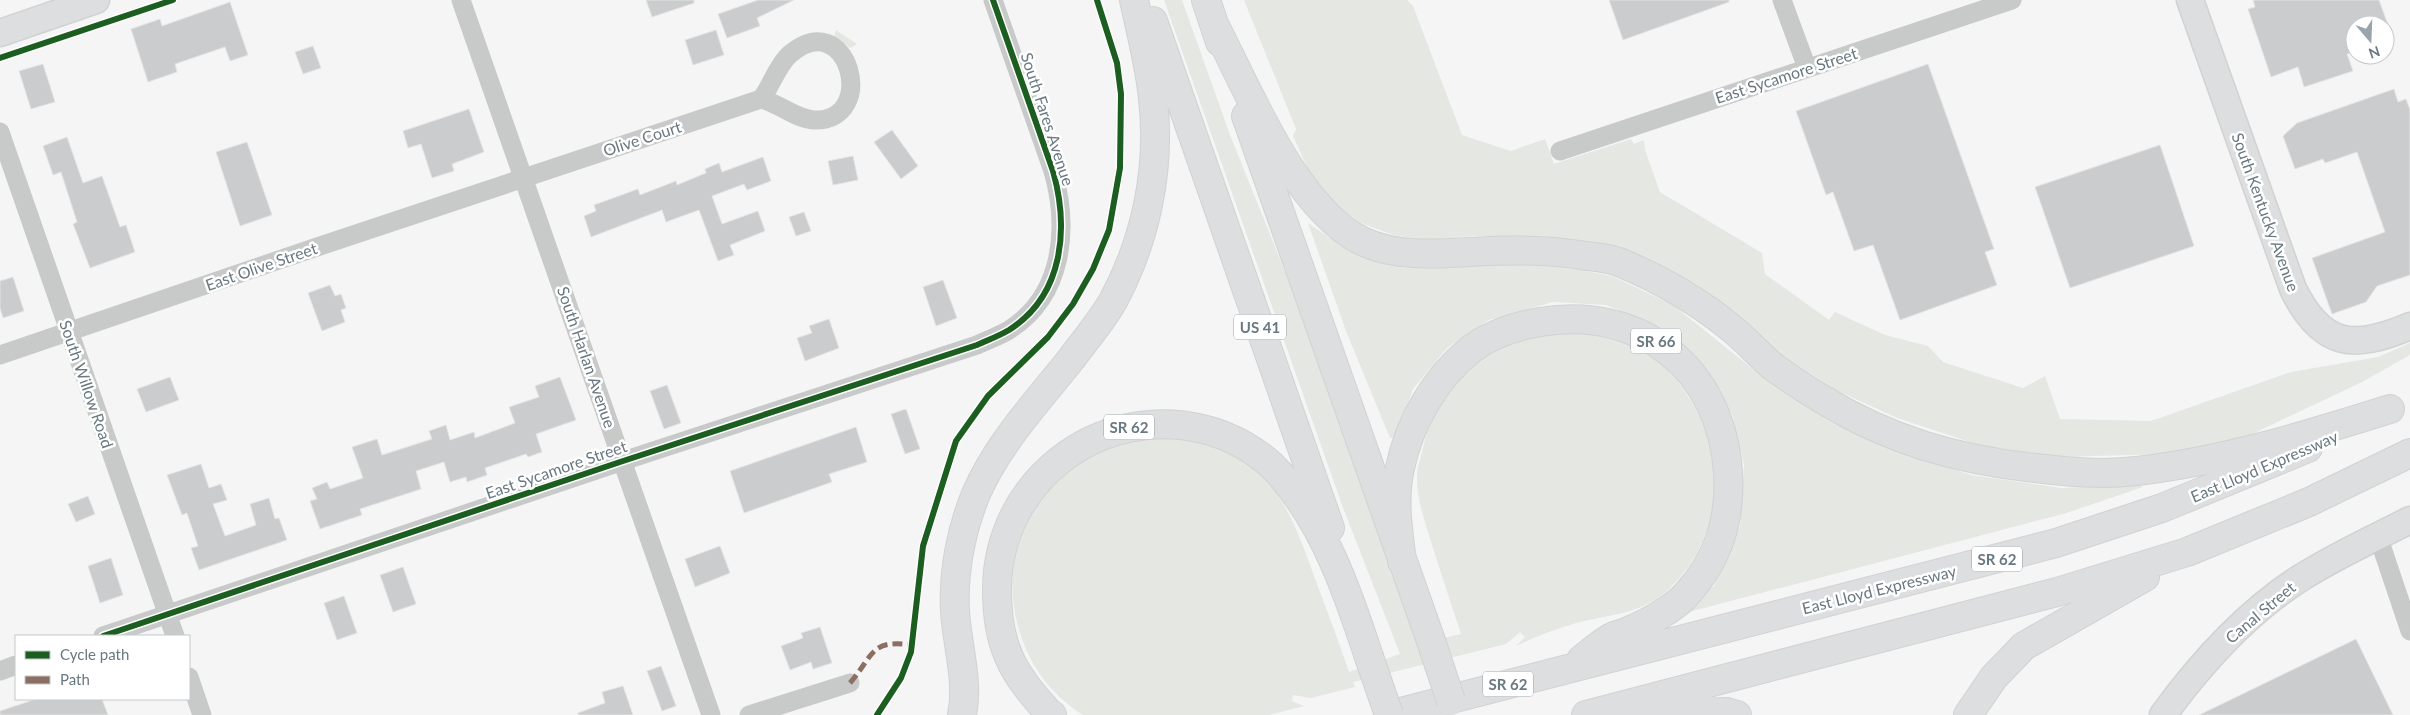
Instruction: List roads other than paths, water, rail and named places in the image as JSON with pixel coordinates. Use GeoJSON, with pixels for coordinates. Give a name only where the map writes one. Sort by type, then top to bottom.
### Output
{"type":"FeatureCollection","features":[{"type":"Feature","properties":{"kind":"highway"},"geometry":{"type":"LineString","coordinates":[[962,715],[966,695],[955,612],[956,585],[962,537],[976,494],[1006,442],[1097,326],[1112,302],[1129,267],[1148,208],[1155,136],[1153,99],[1134,0]]}},
{"type":"Feature","properties":{"kind":"highway","name":"US 41"},"geometry":{"type":"LineString","coordinates":[[1146,0],[1333,538],[1389,715]]}},
{"type":"Feature","properties":{"kind":"highway"},"geometry":{"type":"LineString","coordinates":[[1210,12],[1258,111],[1307,194],[1333,223],[1364,242],[1400,252],[1442,254],[1552,250],[1615,260],[1679,290],[1730,327],[1770,364],[1823,400],[1888,434],[1950,455],[2076,473],[2135,471],[2204,460],[2304,436],[2400,404]]}},
{"type":"Feature","properties":{"kind":"highway"},"geometry":{"type":"LineString","coordinates":[[1210,12],[1456,715]]}},
{"type":"Feature","properties":{"kind":"highway","name":"SR 66"},"geometry":{"type":"LineString","coordinates":[[1402,561],[1396,522],[1397,496],[1400,468],[1408,442],[1417,416],[1434,389],[1451,368],[1471,349],[1497,335],[1526,325],[1559,319],[1588,319],[1614,323],[1659,343],[1681,361],[1696,382],[1711,405],[1720,429],[1727,457],[1729,494],[1724,525],[1712,562],[1684,597],[1652,619],[1612,637],[1568,669]]}},
{"type":"Feature","properties":{"kind":"highway","name":"East Lloyd Expressway"},"geometry":{"type":"LineString","coordinates":[[1389,715],[1992,560],[2094,531],[2217,487],[2319,443],[2400,404]]}},
{"type":"Feature","properties":{"kind":"highway","name":"SR 62"},"geometry":{"type":"LineString","coordinates":[[1052,715],[1020,678],[1008,656],[1001,632],[997,604],[997,568],[1006,533],[1030,491],[1060,460],[1077,448],[1107,434],[1138,425],[1172,424],[1216,432],[1248,448],[1280,474],[1299,499],[1315,526],[1346,589],[1369,656]]}},
{"type":"Feature","properties":{"kind":"highway"},"geometry":{"type":"LineString","coordinates":[[1586,715],[2057,592],[2187,552],[2309,502],[2410,453]]}},
{"type":"Feature","properties":{"kind":"highway"},"geometry":{"type":"LineString","coordinates":[[1968,715],[1994,677],[2024,646],[2187,552]]}},
{"type":"Feature","properties":{"kind":"highway"},"geometry":{"type":"LineString","coordinates":[[1626,705],[1727,712],[1737,715]]}},
{"type":"Feature","properties":{"kind":"street"},"geometry":{"type":"LineString","coordinates":[[0,33],[96,0]]}},
{"type":"Feature","properties":{"kind":"street","name":"South Harlan Avenue"},"geometry":{"type":"LineString","coordinates":[[461,0],[711,715]]}},
{"type":"Feature","properties":{"kind":"street","name":"South Fares Avenue"},"geometry":{"type":"LineString","coordinates":[[994,0],[1053,171],[1062,209],[1061,248],[1047,289],[1037,304],[1016,325]]}},
{"type":"Feature","properties":{"kind":"street"},"geometry":{"type":"LineString","coordinates":[[1782,0],[1807,68]]}},
{"type":"Feature","properties":{"kind":"street","name":"East Sycamore Street"},"geometry":{"type":"LineString","coordinates":[[1560,151],[2012,0]]}},
{"type":"Feature","properties":{"kind":"street","name":"South Kentucky Avenue"},"geometry":{"type":"LineString","coordinates":[[2190,0],[2293,289],[2301,306],[2324,330],[2336,338],[2347,341],[2371,340],[2410,326]]}},
{"type":"Feature","properties":{"kind":"street"},"geometry":{"type":"LineString","coordinates":[[808,44],[828,44],[837,49],[849,66],[851,88],[849,97],[833,115],[814,120],[807,119],[761,99],[774,82],[783,60],[791,53],[808,44]]}},
{"type":"Feature","properties":{"kind":"street","name":"Olive Court"},"geometry":{"type":"LineString","coordinates":[[523,177],[761,99]]}},
{"type":"Feature","properties":{"kind":"street","name":"South Willow Road"},"geometry":{"type":"LineString","coordinates":[[0,132],[175,635]]}},
{"type":"Feature","properties":{"kind":"street","name":"East Olive Street"},"geometry":{"type":"LineString","coordinates":[[0,355],[523,177]]}},
{"type":"Feature","properties":{"kind":"street","name":"East Sycamore Street"},"geometry":{"type":"LineString","coordinates":[[106,635],[623,461],[977,345],[1016,325]]}},
{"type":"Feature","properties":{"kind":"street","name":"Canal Street"},"geometry":{"type":"LineString","coordinates":[[2164,715],[2209,657],[2236,628],[2272,598],[2340,555],[2410,520]]}},
{"type":"Feature","properties":{"kind":"street"},"geometry":{"type":"LineString","coordinates":[[2378,536],[2410,631]]}},
{"type":"Feature","properties":{"kind":"street"},"geometry":{"type":"LineString","coordinates":[[0,671],[15,666]]}},
{"type":"Feature","properties":{"kind":"street"},"geometry":{"type":"LineString","coordinates":[[190,680],[202,715]]}},
{"type":"Feature","properties":{"kind":"street"},"geometry":{"type":"LineString","coordinates":[[749,715],[850,683]]}}]}
